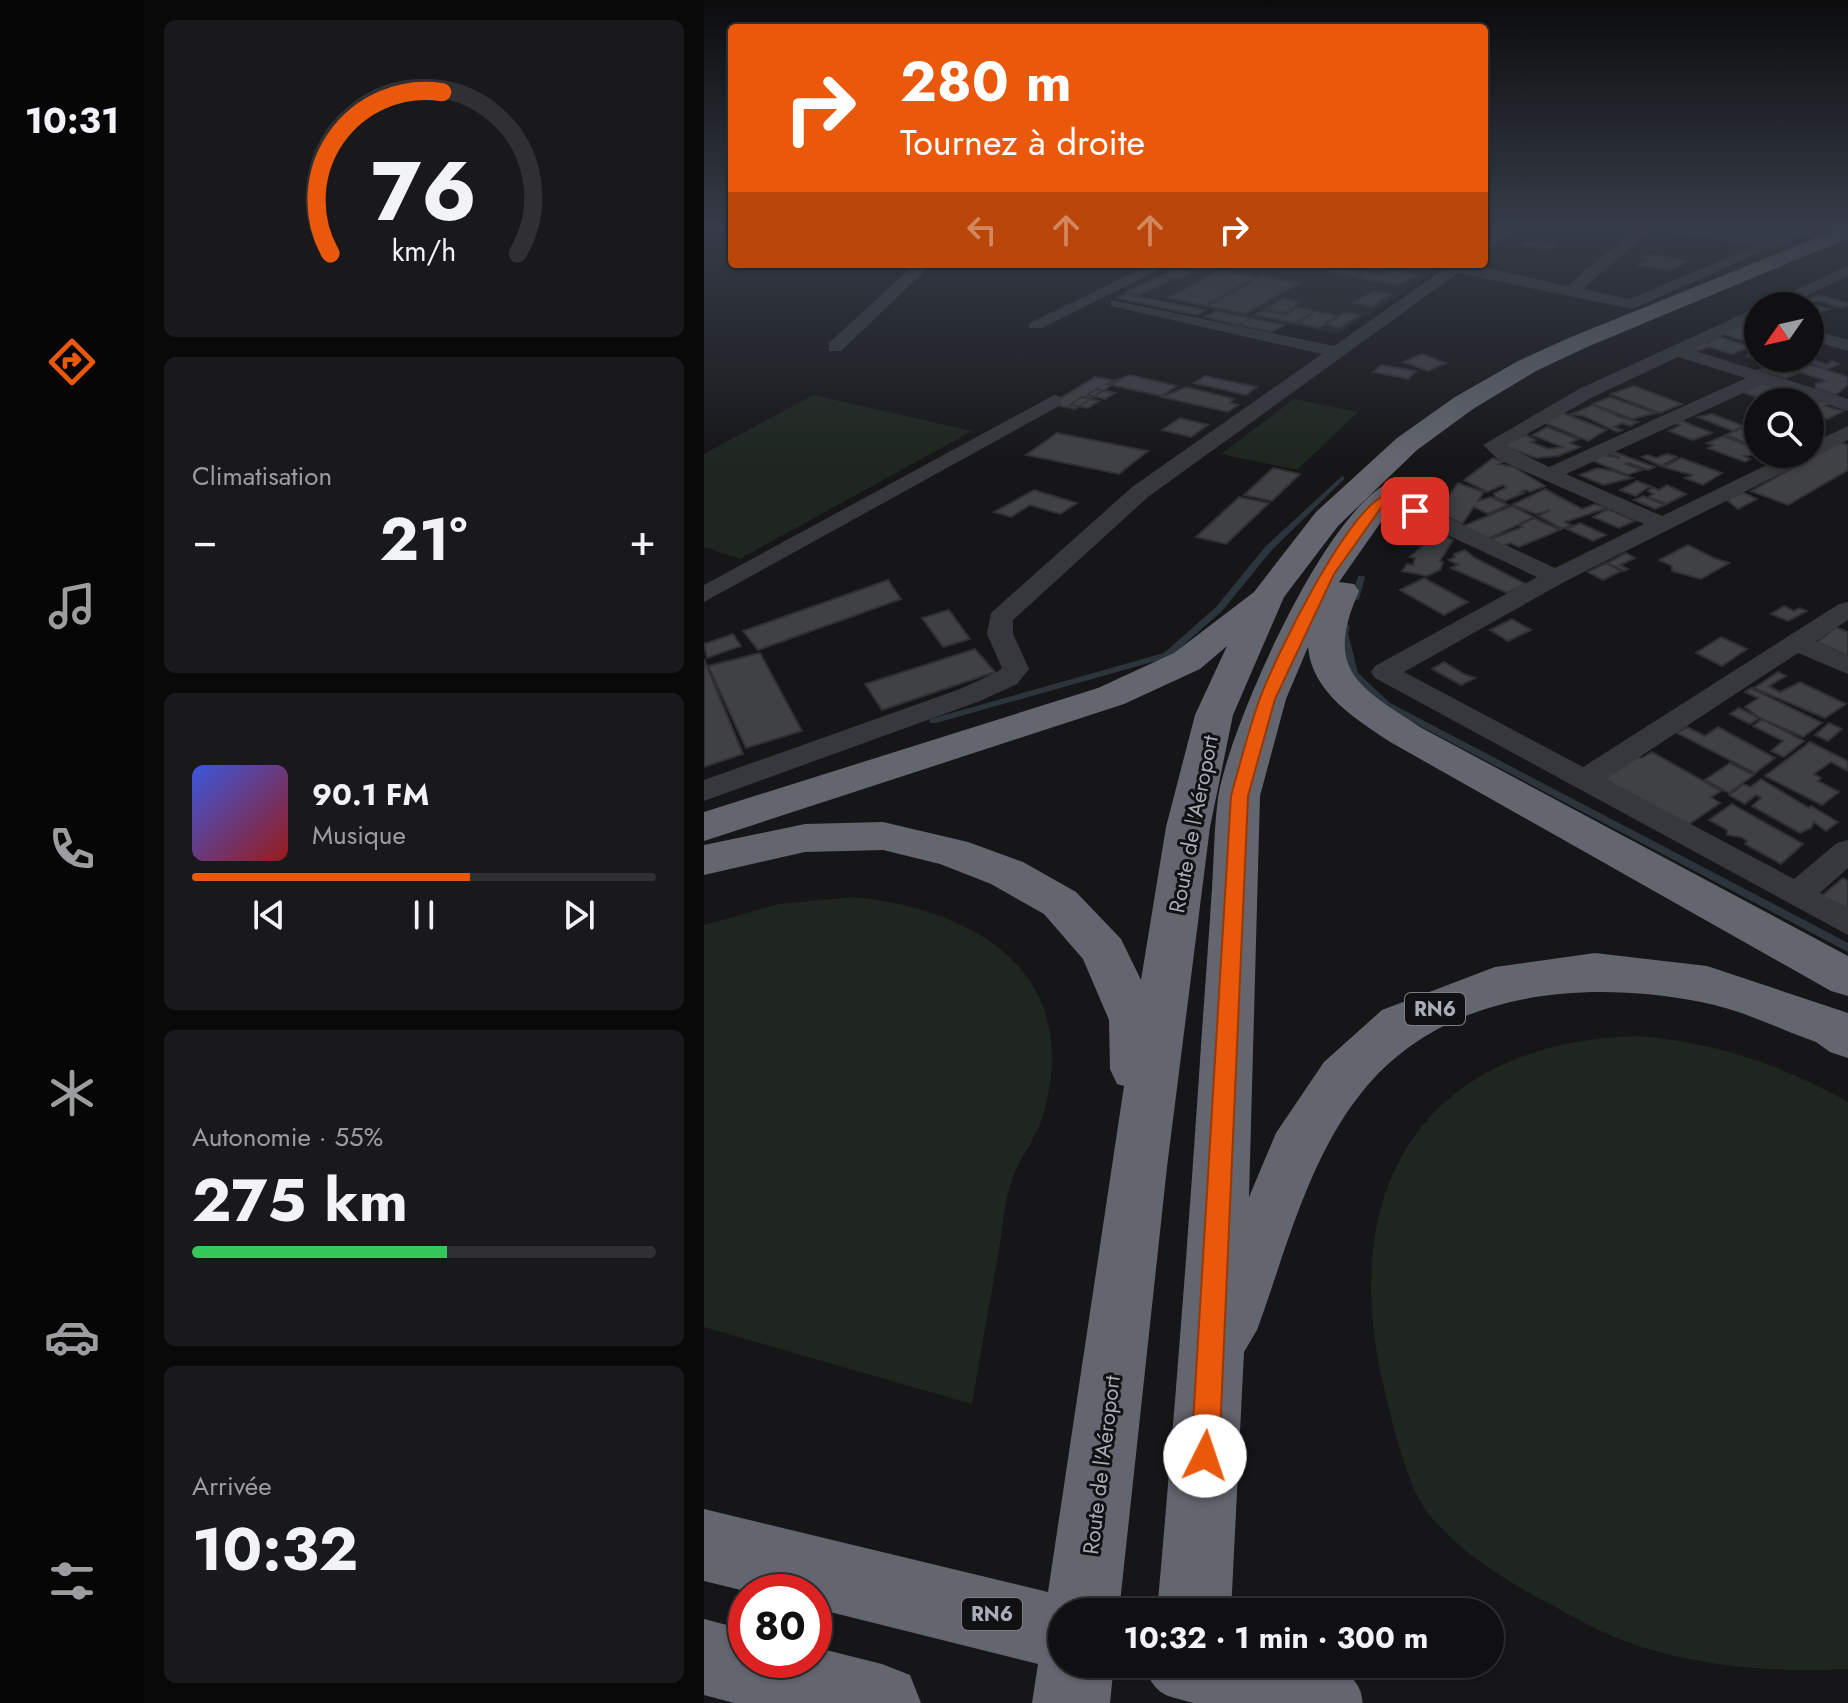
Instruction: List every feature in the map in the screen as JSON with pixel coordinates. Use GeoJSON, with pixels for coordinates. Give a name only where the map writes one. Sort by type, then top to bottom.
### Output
{"type":"FeatureCollection","features":[{"type":"Feature","properties":{"kind":"highway","name":"Route de l'Aéroport"},"geometry":{"type":"LineString","coordinates":[[1084,1598],[1139,1167],[1188,827],[1214,715],[1268,596],[1327,519],[1407,444],[1464,403],[1527,366],[1670,304]]}},
{"type":"Feature","properties":{"kind":"highway","name":"Route de l'Aéroport"},"geometry":{"type":"LineString","coordinates":[[1195,1598],[1212,1362],[1239,796],[1267,699],[1304,615],[1327,574],[1382,502],[1429,458],[1536,387],[1608,351],[1714,304]]}},
{"type":"Feature","properties":{"kind":"highway"},"geometry":{"type":"LineString","coordinates":[[1382,502],[1359,560],[1331,609],[1322,645],[1332,675],[1358,703],[1406,735],[1848,978]]}},
{"type":"Feature","properties":{"kind":"highway"},"geometry":{"type":"LineString","coordinates":[[704,827],[1111,696],[1187,661],[1268,596]]}},
{"type":"Feature","properties":{"kind":"highway"},"geometry":{"type":"LineString","coordinates":[[704,860],[805,838],[883,836],[952,852],[979,862],[1007,873],[1060,903],[1104,951],[1134,1020],[1139,1167]]}},
{"type":"Feature","properties":{"kind":"highway","name":"RN6"},"geometry":{"type":"LineString","coordinates":[[1212,1362],[1296,1150],[1343,1077],[1400,1024],[1495,985],[1595,971],[1707,984],[1834,1028],[1848,1038]]}},
{"type":"Feature","properties":{"kind":"highway"},"geometry":{"type":"LineString","coordinates":[[704,1522],[793,1564]]}},
{"type":"Feature","properties":{"kind":"highway"},"geometry":{"type":"LineString","coordinates":[[704,1545],[793,1564]]}},
{"type":"Feature","properties":{"kind":"highway","name":"RN6"},"geometry":{"type":"LineString","coordinates":[[793,1564],[1048,1629]]}},
{"type":"Feature","properties":{"kind":"highway"},"geometry":{"type":"LineString","coordinates":[[704,1657],[877,1702]]}},
{"type":"Feature","properties":{"kind":"highway"},"geometry":{"type":"LineString","coordinates":[[1071,1703],[1074,1678]]}},
{"type":"Feature","properties":{"kind":"highway"},"geometry":{"type":"LineString","coordinates":[[1188,1703],[1189,1678]]}},
{"type":"Feature","properties":{"kind":"highway"},"geometry":{"type":"LineString","coordinates":[[1234,1678],[1328,1703]]}},
{"type":"Feature","properties":{"kind":"street"},"geometry":{"type":"LineString","coordinates":[[835,347],[881,304]]}},
{"type":"Feature","properties":{"kind":"street"},"geometry":{"type":"LineString","coordinates":[[1036,324],[1077,304]]}},
{"type":"Feature","properties":{"kind":"street"},"geometry":{"type":"LineString","coordinates":[[1124,304],[1335,352]]}},
{"type":"Feature","properties":{"kind":"street"},"geometry":{"type":"LineString","coordinates":[[704,791],[970,695],[1007,678],[1016,669],[1000,634],[1000,618],[1018,598],[1140,492],[1401,304]]}},
{"type":"Feature","properties":{"kind":"street"},"geometry":{"type":"LineString","coordinates":[[1665,525],[1506,456],[1493,445],[1529,423],[1675,350],[1744,321]]}},
{"type":"Feature","properties":{"kind":"street"},"geometry":{"type":"LineString","coordinates":[[1824,338],[1848,346]]}},
{"type":"Feature","properties":{"kind":"street"},"geometry":{"type":"LineString","coordinates":[[1675,350],[1848,405]]}},
{"type":"Feature","properties":{"kind":"street"},"geometry":{"type":"LineString","coordinates":[[1548,475],[1764,377]]}},
{"type":"Feature","properties":{"kind":"street"},"geometry":{"type":"LineString","coordinates":[[704,595],[1054,401]]}},
{"type":"Feature","properties":{"kind":"street"},"geometry":{"type":"LineString","coordinates":[[1824,445],[1848,432]]}},
{"type":"Feature","properties":{"kind":"street"},"geometry":{"type":"LineString","coordinates":[[1778,468],[1555,577],[1384,672],[1848,923]]}},
{"type":"Feature","properties":{"kind":"street"},"geometry":{"type":"LineString","coordinates":[[1382,502],[1555,577]]}},
{"type":"Feature","properties":{"kind":"street"},"geometry":{"type":"LineString","coordinates":[[1585,779],[1848,609]]}},
{"type":"Feature","properties":{"kind":"street"},"geometry":{"type":"LineString","coordinates":[[1796,642],[1848,666]]}},
{"type":"Feature","properties":{"kind":"street"},"geometry":{"type":"LineString","coordinates":[[1797,894],[1848,851]]}},
{"type":"Feature","properties":{"kind":"shaded area"},"geometry":{"type":"Polygon","coordinates":[[[1192,304],[1384,304],[1338,334],[1192,304]]]}},
{"type":"Feature","properties":{"kind":"shaded area"},"geometry":{"type":"Polygon","coordinates":[[[813,395],[972,431],[740,559],[704,547],[704,454],[813,395]]]}},
{"type":"Feature","properties":{"kind":"shaded area"},"geometry":{"type":"Polygon","coordinates":[[[1294,399],[1358,412],[1297,470],[1221,454],[1294,399]]]}},
{"type":"Feature","properties":{"kind":"shaded area"},"geometry":{"type":"Polygon","coordinates":[[[851,897],[938,915],[976,933],[1008,956],[1032,985],[1047,1020],[1052,1063],[1044,1112],[1014,1174],[1005,1207],[972,1404],[704,1327],[704,925],[779,904],[851,897]]]}},
{"type":"Feature","properties":{"kind":"shaded area"},"geometry":{"type":"Polygon","coordinates":[[[1637,1036],[1693,1044],[1746,1057],[1797,1076],[1848,1102],[1848,1669],[1787,1670],[1725,1665],[1663,1653],[1598,1629],[1515,1584],[1484,1565],[1456,1542],[1422,1505],[1402,1457],[1385,1392],[1373,1319],[1373,1252],[1386,1192],[1411,1141],[1449,1098],[1499,1066],[1562,1045],[1637,1036]]]}},
{"type":"Feature","properties":{"kind":"building"},"geometry":{"type":"Polygon","coordinates":[[[1147,304],[1178,304],[1206,310],[1196,315],[1147,304]]]}},
{"type":"Feature","properties":{"kind":"building"},"geometry":{"type":"Polygon","coordinates":[[[1210,304],[1262,304],[1245,314],[1207,306],[1210,304]]]}},
{"type":"Feature","properties":{"kind":"building"},"geometry":{"type":"Polygon","coordinates":[[[1272,304],[1298,304],[1286,313],[1265,309],[1272,304]]]}},
{"type":"Feature","properties":{"kind":"building"},"geometry":{"type":"Polygon","coordinates":[[[1296,307],[1337,315],[1319,328],[1297,323],[1314,312],[1295,323],[1254,315],[1264,310],[1287,314],[1296,307]]]}},
{"type":"Feature","properties":{"kind":"building"},"geometry":{"type":"Polygon","coordinates":[[[1216,311],[1250,318],[1238,325],[1205,317],[1216,311]]]}},
{"type":"Feature","properties":{"kind":"building"},"geometry":{"type":"Polygon","coordinates":[[[1345,312],[1360,315],[1340,328],[1325,325],[1345,312]]]}},
{"type":"Feature","properties":{"kind":"building"},"geometry":{"type":"Polygon","coordinates":[[[1251,318],[1284,325],[1272,332],[1239,325],[1251,318]]]}},
{"type":"Feature","properties":{"kind":"building"},"geometry":{"type":"Polygon","coordinates":[[[1744,323],[1744,341],[1718,333],[1744,323]]]}},
{"type":"Feature","properties":{"kind":"building"},"geometry":{"type":"Polygon","coordinates":[[[1717,336],[1744,345],[1744,349],[1732,354],[1709,347],[1697,351],[1687,347],[1701,342],[1707,344],[1717,336]]]}},
{"type":"Feature","properties":{"kind":"building"},"geometry":{"type":"Polygon","coordinates":[[[1422,354],[1446,363],[1428,371],[1403,362],[1422,354]]]}},
{"type":"Feature","properties":{"kind":"building"},"geometry":{"type":"Polygon","coordinates":[[[1832,361],[1839,364],[1828,369],[1824,364],[1832,361]]]}},
{"type":"Feature","properties":{"kind":"building"},"geometry":{"type":"Polygon","coordinates":[[[1381,365],[1416,371],[1408,379],[1373,372],[1381,365]]]}},
{"type":"Feature","properties":{"kind":"building"},"geometry":{"type":"Polygon","coordinates":[[[1824,369],[1848,377],[1848,385],[1836,395],[1824,391],[1824,388],[1815,388],[1816,383],[1826,381],[1800,372],[1824,372],[1824,369]]]}},
{"type":"Feature","properties":{"kind":"building"},"geometry":{"type":"Polygon","coordinates":[[[1766,372],[1800,372],[1786,378],[1766,372]]]}},
{"type":"Feature","properties":{"kind":"building"},"geometry":{"type":"Polygon","coordinates":[[[1130,375],[1177,386],[1161,396],[1107,384],[1130,375]]]}},
{"type":"Feature","properties":{"kind":"building"},"geometry":{"type":"Polygon","coordinates":[[[1205,376],[1257,387],[1246,395],[1194,383],[1205,376]]]}},
{"type":"Feature","properties":{"kind":"building"},"geometry":{"type":"Polygon","coordinates":[[[1095,377],[1118,381],[1075,409],[1051,404],[1095,377]]]}},
{"type":"Feature","properties":{"kind":"building"},"geometry":{"type":"Polygon","coordinates":[[[1762,383],[1779,388],[1748,388],[1762,383]]]}},
{"type":"Feature","properties":{"kind":"building"},"geometry":{"type":"Polygon","coordinates":[[[1634,386],[1682,404],[1660,413],[1611,394],[1634,386]]]}},
{"type":"Feature","properties":{"kind":"building"},"geometry":{"type":"Polygon","coordinates":[[[1186,387],[1234,399],[1230,403],[1238,405],[1228,412],[1162,397],[1186,387]]]}},
{"type":"Feature","properties":{"kind":"building"},"geometry":{"type":"Polygon","coordinates":[[[1097,389],[1115,393],[1105,399],[1087,395],[1097,389]]]}},
{"type":"Feature","properties":{"kind":"building"},"geometry":{"type":"Polygon","coordinates":[[[1082,397],[1099,401],[1088,408],[1070,405],[1082,397]]]}},
{"type":"Feature","properties":{"kind":"building"},"geometry":{"type":"Polygon","coordinates":[[[1610,397],[1655,413],[1632,419],[1593,404],[1610,397]]]}},
{"type":"Feature","properties":{"kind":"building"},"geometry":{"type":"Polygon","coordinates":[[[1824,401],[1829,403],[1825,406],[1843,411],[1824,418],[1824,401]]]}},
{"type":"Feature","properties":{"kind":"building"},"geometry":{"type":"Polygon","coordinates":[[[1593,405],[1638,422],[1630,426],[1622,423],[1614,427],[1622,430],[1617,432],[1584,416],[1572,414],[1593,405]]]}},
{"type":"Feature","properties":{"kind":"building"},"geometry":{"type":"Polygon","coordinates":[[[1558,411],[1606,430],[1588,441],[1538,420],[1558,411]]]}},
{"type":"Feature","properties":{"kind":"building"},"geometry":{"type":"Polygon","coordinates":[[[1712,414],[1744,426],[1733,431],[1698,417],[1712,414]]]}},
{"type":"Feature","properties":{"kind":"building"},"geometry":{"type":"Polygon","coordinates":[[[1180,418],[1208,425],[1191,437],[1162,430],[1180,418]]]}},
{"type":"Feature","properties":{"kind":"building"},"geometry":{"type":"Polygon","coordinates":[[[1678,419],[1712,433],[1693,440],[1669,431],[1680,425],[1672,422],[1678,419]]]}},
{"type":"Feature","properties":{"kind":"building"},"geometry":{"type":"Polygon","coordinates":[[[1547,427],[1578,439],[1570,443],[1580,447],[1558,456],[1536,458],[1500,445],[1526,435],[1536,440],[1531,442],[1548,449],[1562,447],[1533,435],[1547,427]]]}},
{"type":"Feature","properties":{"kind":"building"},"geometry":{"type":"Polygon","coordinates":[[[1743,427],[1744,427],[1744,442],[1726,435],[1743,427]]]}},
{"type":"Feature","properties":{"kind":"building"},"geometry":{"type":"Polygon","coordinates":[[[1057,433],[1148,451],[1119,474],[1026,455],[1057,433]]]}},
{"type":"Feature","properties":{"kind":"building"},"geometry":{"type":"Polygon","coordinates":[[[1723,436],[1744,444],[1744,462],[1708,448],[1713,445],[1707,443],[1723,436]]]}},
{"type":"Feature","properties":{"kind":"building"},"geometry":{"type":"Polygon","coordinates":[[[1840,442],[1848,445],[1848,470],[1788,505],[1751,491],[1793,468],[1824,468],[1824,451],[1840,442]]]}},
{"type":"Feature","properties":{"kind":"building"},"geometry":{"type":"Polygon","coordinates":[[[1612,451],[1655,467],[1648,470],[1629,463],[1626,464],[1642,470],[1627,475],[1591,460],[1603,455],[1620,458],[1608,453],[1612,451]]]}},
{"type":"Feature","properties":{"kind":"building"},"geometry":{"type":"Polygon","coordinates":[[[1667,454],[1677,457],[1661,466],[1642,457],[1656,458],[1667,454]]]}},
{"type":"Feature","properties":{"kind":"building"},"geometry":{"type":"Polygon","coordinates":[[[1493,458],[1503,462],[1499,464],[1514,467],[1545,486],[1530,492],[1525,490],[1505,501],[1495,497],[1494,493],[1506,488],[1503,485],[1487,492],[1464,480],[1493,458]]]}},
{"type":"Feature","properties":{"kind":"building"},"geometry":{"type":"Polygon","coordinates":[[[1681,458],[1722,473],[1703,485],[1685,478],[1692,475],[1663,467],[1681,458]]]}},
{"type":"Feature","properties":{"kind":"building"},"geometry":{"type":"Polygon","coordinates":[[[1273,468],[1300,474],[1272,501],[1244,495],[1273,468]]]}},
{"type":"Feature","properties":{"kind":"building"},"geometry":{"type":"Polygon","coordinates":[[[1597,468],[1632,478],[1603,485],[1580,475],[1597,468]]]}},
{"type":"Feature","properties":{"kind":"building"},"geometry":{"type":"Polygon","coordinates":[[[1637,481],[1650,486],[1636,496],[1620,490],[1637,481]]]}},
{"type":"Feature","properties":{"kind":"building"},"geometry":{"type":"Polygon","coordinates":[[[1458,483],[1484,492],[1478,501],[1491,497],[1508,505],[1488,514],[1474,507],[1462,524],[1437,512],[1458,483]]]}},
{"type":"Feature","properties":{"kind":"building"},"geometry":{"type":"Polygon","coordinates":[[[1667,485],[1686,494],[1667,504],[1648,497],[1653,494],[1648,491],[1652,487],[1659,490],[1667,485]]]}},
{"type":"Feature","properties":{"kind":"building"},"geometry":{"type":"Polygon","coordinates":[[[1545,489],[1582,509],[1595,504],[1607,508],[1565,522],[1571,525],[1562,529],[1538,516],[1550,510],[1536,514],[1512,505],[1545,489]]]}},
{"type":"Feature","properties":{"kind":"building"},"geometry":{"type":"Polygon","coordinates":[[[1034,490],[1077,503],[1060,514],[1030,505],[1011,517],[994,512],[1034,490]]]}},
{"type":"Feature","properties":{"kind":"building"},"geometry":{"type":"Polygon","coordinates":[[[1742,492],[1757,499],[1738,509],[1727,500],[1742,492]]]}},
{"type":"Feature","properties":{"kind":"building"},"geometry":{"type":"Polygon","coordinates":[[[1643,496],[1665,505],[1655,509],[1634,500],[1643,496]]]}},
{"type":"Feature","properties":{"kind":"building"},"geometry":{"type":"Polygon","coordinates":[[[1239,497],[1269,503],[1226,544],[1196,537],[1239,497]]]}},
{"type":"Feature","properties":{"kind":"building"},"geometry":{"type":"Polygon","coordinates":[[[1512,506],[1534,517],[1488,539],[1463,526],[1512,506]]]}},
{"type":"Feature","properties":{"kind":"building"},"geometry":{"type":"Polygon","coordinates":[[[1608,509],[1635,521],[1619,528],[1593,517],[1608,509]]]}},
{"type":"Feature","properties":{"kind":"building"},"geometry":{"type":"Polygon","coordinates":[[[1534,518],[1560,530],[1519,547],[1510,543],[1501,547],[1488,540],[1522,527],[1519,525],[1534,518]]]}},
{"type":"Feature","properties":{"kind":"building"},"geometry":{"type":"Polygon","coordinates":[[[1580,523],[1606,535],[1593,541],[1567,529],[1580,523]]]}},
{"type":"Feature","properties":{"kind":"building"},"geometry":{"type":"Polygon","coordinates":[[[1425,529],[1433,529],[1453,540],[1440,561],[1443,562],[1440,570],[1427,576],[1402,571],[1407,564],[1413,565],[1415,558],[1410,557],[1422,546],[1417,545],[1425,529]]]}},
{"type":"Feature","properties":{"kind":"building"},"geometry":{"type":"Polygon","coordinates":[[[1688,545],[1729,563],[1701,579],[1672,571],[1672,566],[1659,560],[1688,545]]]}},
{"type":"Feature","properties":{"kind":"building"},"geometry":{"type":"Polygon","coordinates":[[[1465,550],[1526,584],[1507,593],[1451,568],[1458,565],[1449,560],[1455,557],[1454,554],[1465,550]]]}},
{"type":"Feature","properties":{"kind":"building"},"geometry":{"type":"Polygon","coordinates":[[[1626,553],[1635,558],[1620,565],[1628,569],[1624,571],[1607,563],[1626,553]]]}},
{"type":"Feature","properties":{"kind":"building"},"geometry":{"type":"Polygon","coordinates":[[[1606,563],[1621,571],[1603,580],[1588,572],[1606,563]]]}},
{"type":"Feature","properties":{"kind":"building"},"geometry":{"type":"Polygon","coordinates":[[[1424,578],[1468,602],[1444,615],[1400,590],[1424,578]]]}},
{"type":"Feature","properties":{"kind":"building"},"geometry":{"type":"Polygon","coordinates":[[[888,580],[901,599],[758,650],[743,631],[888,580]]]}},
{"type":"Feature","properties":{"kind":"building"},"geometry":{"type":"Polygon","coordinates":[[[1784,606],[1794,611],[1800,608],[1807,611],[1788,621],[1771,614],[1784,606]]]}},
{"type":"Feature","properties":{"kind":"building"},"geometry":{"type":"Polygon","coordinates":[[[949,610],[970,639],[943,647],[922,618],[949,610]]]}},
{"type":"Feature","properties":{"kind":"building"},"geometry":{"type":"Polygon","coordinates":[[[1512,619],[1531,630],[1508,641],[1490,630],[1512,619]]]}},
{"type":"Feature","properties":{"kind":"building"},"geometry":{"type":"Polygon","coordinates":[[[1836,627],[1848,632],[1848,656],[1817,642],[1836,627]]]}},
{"type":"Feature","properties":{"kind":"building"},"geometry":{"type":"Polygon","coordinates":[[[733,634],[741,646],[707,658],[704,644],[733,634]]]}},
{"type":"Feature","properties":{"kind":"building"},"geometry":{"type":"Polygon","coordinates":[[[1721,637],[1747,649],[1722,666],[1696,653],[1721,637]]]}},
{"type":"Feature","properties":{"kind":"building"},"geometry":{"type":"Polygon","coordinates":[[[975,649],[995,672],[882,710],[865,684],[975,649]]]}},
{"type":"Feature","properties":{"kind":"building"},"geometry":{"type":"Polygon","coordinates":[[[760,653],[802,731],[746,748],[708,666],[760,653]]]}},
{"type":"Feature","properties":{"kind":"building"},"geometry":{"type":"Polygon","coordinates":[[[704,659],[743,754],[704,767],[704,659]]]}},
{"type":"Feature","properties":{"kind":"building"},"geometry":{"type":"Polygon","coordinates":[[[1444,662],[1475,678],[1461,685],[1432,669],[1444,662]]]}},
{"type":"Feature","properties":{"kind":"building"},"geometry":{"type":"Polygon","coordinates":[[[1778,672],[1786,676],[1769,686],[1780,692],[1800,682],[1846,704],[1825,718],[1754,688],[1778,672]]]}},
{"type":"Feature","properties":{"kind":"building"},"geometry":{"type":"Polygon","coordinates":[[[1751,688],[1822,723],[1803,737],[1760,718],[1745,707],[1758,698],[1745,692],[1751,688]]]}},
{"type":"Feature","properties":{"kind":"building"},"geometry":{"type":"Polygon","coordinates":[[[1739,708],[1759,718],[1750,724],[1730,714],[1739,708]]]}},
{"type":"Feature","properties":{"kind":"building"},"geometry":{"type":"Polygon","coordinates":[[[1762,719],[1804,741],[1784,757],[1771,751],[1783,741],[1753,726],[1762,719]]]}},
{"type":"Feature","properties":{"kind":"building"},"geometry":{"type":"Polygon","coordinates":[[[1829,723],[1842,729],[1828,741],[1815,735],[1829,723]]]}},
{"type":"Feature","properties":{"kind":"building"},"geometry":{"type":"Polygon","coordinates":[[[1687,727],[1705,736],[1718,727],[1775,758],[1755,773],[1677,733],[1687,727]]]}},
{"type":"Feature","properties":{"kind":"building"},"geometry":{"type":"Polygon","coordinates":[[[1810,742],[1848,761],[1848,771],[1831,762],[1814,774],[1821,778],[1818,781],[1839,792],[1822,805],[1765,776],[1810,742]]]}},
{"type":"Feature","properties":{"kind":"building"},"geometry":{"type":"Polygon","coordinates":[[[1652,752],[1721,791],[1711,797],[1720,803],[1682,829],[1600,781],[1636,756],[1642,758],[1652,752]]]}},
{"type":"Feature","properties":{"kind":"building"},"geometry":{"type":"Polygon","coordinates":[[[1730,763],[1754,775],[1729,793],[1705,780],[1730,763]]]}},
{"type":"Feature","properties":{"kind":"building"},"geometry":{"type":"Polygon","coordinates":[[[1761,779],[1838,822],[1826,831],[1814,822],[1811,828],[1800,833],[1752,806],[1761,798],[1756,795],[1745,804],[1729,795],[1744,784],[1750,787],[1761,779]]]}},
{"type":"Feature","properties":{"kind":"building"},"geometry":{"type":"Polygon","coordinates":[[[1732,804],[1803,844],[1781,864],[1745,844],[1747,841],[1741,837],[1727,835],[1727,830],[1709,820],[1732,804]]]}},
{"type":"Feature","properties":{"kind":"building"},"geometry":{"type":"Polygon","coordinates":[[[1843,878],[1848,881],[1848,915],[1819,898],[1843,878]]]}},
{"type":"Feature","properties":{"kind":"waterway"},"geometry":{"type":"LineString","coordinates":[[933,721],[1167,655],[1219,609],[1268,549],[1342,478]]}},
{"type":"Feature","properties":{"kind":"waterway"},"geometry":{"type":"LineString","coordinates":[[1355,599],[1361,578]]}},
{"type":"Feature","properties":{"kind":"waterway"},"geometry":{"type":"LineString","coordinates":[[1346,626],[1344,633],[1354,674],[1387,705],[1848,948]]}},
{"type":"Feature","properties":{"kind":"route"},"geometry":{"type":"LineString","coordinates":[[1205,1456],[1239,796],[1267,699],[1304,615],[1327,574],[1377,506],[1387,498],[1415,511]]}}]}
